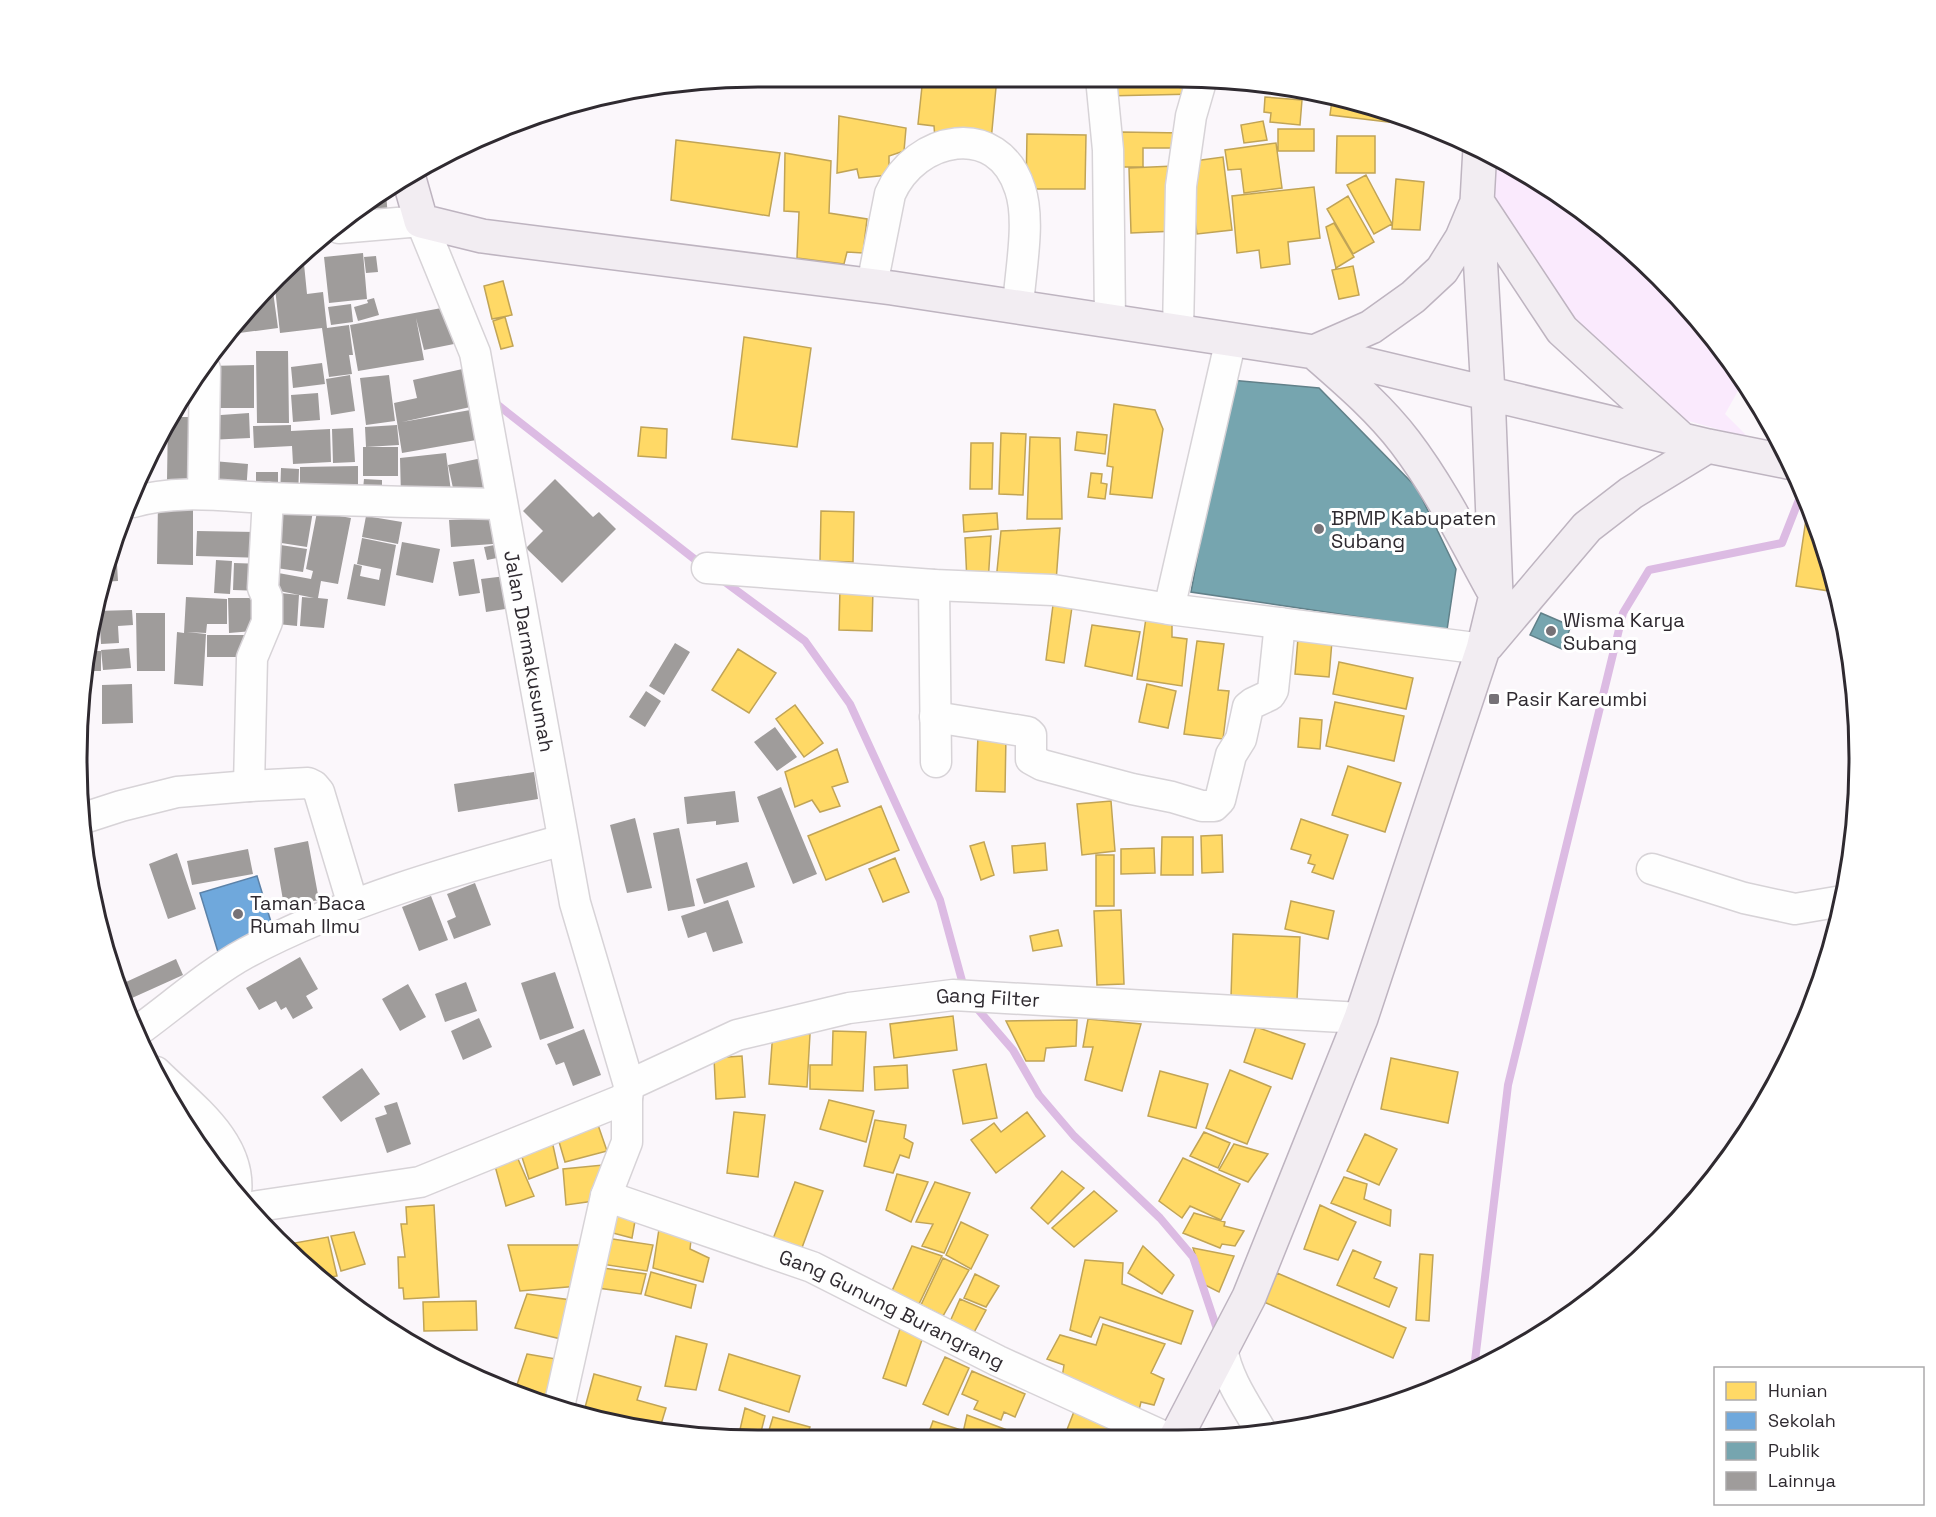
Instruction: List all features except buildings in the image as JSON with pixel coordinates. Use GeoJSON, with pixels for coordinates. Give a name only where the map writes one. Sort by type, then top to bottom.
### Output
{"type":"FeatureCollection","features":[{"type":"Feature","properties":{"kind":"main road"},"geometry":{"type":"LineString","coordinates":[[1180,1430],[1249,1297],[1361,1018],[1483,649],[1496,595],[1478,202],[1480,159]]}},
{"type":"Feature","properties":{"kind":"main road"},"geometry":{"type":"LineString","coordinates":[[411,184],[421,222],[482,236],[872,285],[1314,352],[1779,460]]}},
{"type":"Feature","properties":{"kind":"main road"},"geometry":{"type":"LineString","coordinates":[[1314,352],[1371,327],[1413,297],[1442,270],[1462,238],[1478,202]]}},
{"type":"Feature","properties":{"kind":"main road"},"geometry":{"type":"LineString","coordinates":[[1478,202],[1562,330],[1695,442]]}},
{"type":"Feature","properties":{"kind":"main road"},"geometry":{"type":"LineString","coordinates":[[1314,352],[1364,397],[1405,441],[1441,494],[1496,595]]}},
{"type":"Feature","properties":{"kind":"main road"},"geometry":{"type":"LineString","coordinates":[[1483,649],[1587,527],[1695,442]]}},
{"type":"Feature","properties":{"kind":"street"},"geometry":{"type":"LineString","coordinates":[[1102,87],[1108,150],[1110,320]]}},
{"type":"Feature","properties":{"kind":"street"},"geometry":{"type":"LineString","coordinates":[[1179,331],[1181,186],[1191,116],[1199,87]]}},
{"type":"Feature","properties":{"kind":"street"},"geometry":{"type":"LineString","coordinates":[[872,285],[890,194],[896,180],[906,167],[922,154],[944,146],[966,143],[984,146],[1000,156],[1011,168],[1020,188],[1026,210],[1018,307]]}},
{"type":"Feature","properties":{"kind":"street"},"geometry":{"type":"LineString","coordinates":[[348,227],[421,222]]}},
{"type":"Feature","properties":{"kind":"street","name":"Jalan Darmakusumah"},"geometry":{"type":"LineString","coordinates":[[421,222],[475,353],[575,903],[628,1091],[627,1142],[606,1196],[561,1399]]}},
{"type":"Feature","properties":{"kind":"street"},"geometry":{"type":"LineString","coordinates":[[1169,609],[1231,339]]}},
{"type":"Feature","properties":{"kind":"street"},"geometry":{"type":"LineString","coordinates":[[203,494],[205,378]]}},
{"type":"Feature","properties":{"kind":"street"},"geometry":{"type":"LineString","coordinates":[[139,500],[153,496],[203,494],[268,498],[502,504]]}},
{"type":"Feature","properties":{"kind":"street"},"geometry":{"type":"LineString","coordinates":[[249,786],[252,658],[267,622],[267,597],[263,588],[268,498]]}},
{"type":"Feature","properties":{"kind":"street"},"geometry":{"type":"LineString","coordinates":[[707,568],[934,585],[1053,590],[1169,609],[1483,649]]}},
{"type":"Feature","properties":{"kind":"street"},"geometry":{"type":"LineString","coordinates":[[934,585],[936,762]]}},
{"type":"Feature","properties":{"kind":"street"},"geometry":{"type":"LineString","coordinates":[[934,717],[1028,732],[1031,735],[1031,759],[1042,765],[1131,789],[1214,807],[1220,800],[1231,755],[1241,739],[1248,707],[1274,690],[1280,623]]}},
{"type":"Feature","properties":{"kind":"street"},"geometry":{"type":"LineString","coordinates":[[90,816],[177,792],[308,783],[315,786],[319,792],[353,905]]}},
{"type":"Feature","properties":{"kind":"street"},"geometry":{"type":"LineString","coordinates":[[143,1027],[233,962],[353,905],[464,867],[563,840]]}},
{"type":"Feature","properties":{"kind":"street"},"geometry":{"type":"LineString","coordinates":[[1652,869],[1744,898],[1795,909],[1833,903]]}},
{"type":"Feature","properties":{"kind":"street","name":"Gang Filter"},"geometry":{"type":"LineString","coordinates":[[259,1206],[420,1182],[628,1091],[736,1035],[849,1008],[953,995],[1361,1018]]}},
{"type":"Feature","properties":{"kind":"street"},"geometry":{"type":"LineString","coordinates":[[190,1115],[219,1135],[231,1154],[236,1179]]}},
{"type":"Feature","properties":{"kind":"street","name":"Gang Gunung Burangrang"},"geometry":{"type":"LineString","coordinates":[[606,1196],[812,1267],[998,1361],[1149,1430]]}},
{"type":"Feature","properties":{"kind":"street"},"geometry":{"type":"LineString","coordinates":[[1222,1348],[1224,1363],[1258,1425]]}},
{"type":"Feature","properties":{"kind":"shaded area"},"geometry":{"type":"Polygon","coordinates":[[[1493,166],[1551,200],[1620,254],[1682,316],[1736,385],[1739,390],[1725,414],[1749,438],[1685,420],[1572,320],[1492,200],[1493,166]]]}},
{"type":"Feature","properties":{"kind":"waterway"},"geometry":{"type":"LineString","coordinates":[[494,402],[702,565]]}},
{"type":"Feature","properties":{"kind":"waterway"},"geometry":{"type":"LineString","coordinates":[[1475,1360],[1508,1085],[1623,613],[1649,570],[1782,543],[1798,502]]}},
{"type":"Feature","properties":{"kind":"waterway"},"geometry":{"type":"LineString","coordinates":[[721,579],[805,641],[850,704],[940,900],[964,988]]}},
{"type":"Feature","properties":{"kind":"waterway"},"geometry":{"type":"LineString","coordinates":[[975,1006],[1013,1050],[1039,1095],[1074,1136],[1160,1218],[1193,1257],[1219,1335]]}},
{"type":"Feature","properties":{"kind":"place","name":"BPMP Kabupaten Subang"},"geometry":{"type":"Point","coordinates":[1319,529]}},
{"type":"Feature","properties":{"kind":"place","name":"Wisma Karya Subang"},"geometry":{"type":"Point","coordinates":[1551,631]}},
{"type":"Feature","properties":{"kind":"place","name":"Pasir Kareumbi"},"geometry":{"type":"Point","coordinates":[1494,699]}},
{"type":"Feature","properties":{"kind":"place","name":"Taman Baca Rumah Ilmu"},"geometry":{"type":"Point","coordinates":[238,914]}}]}
